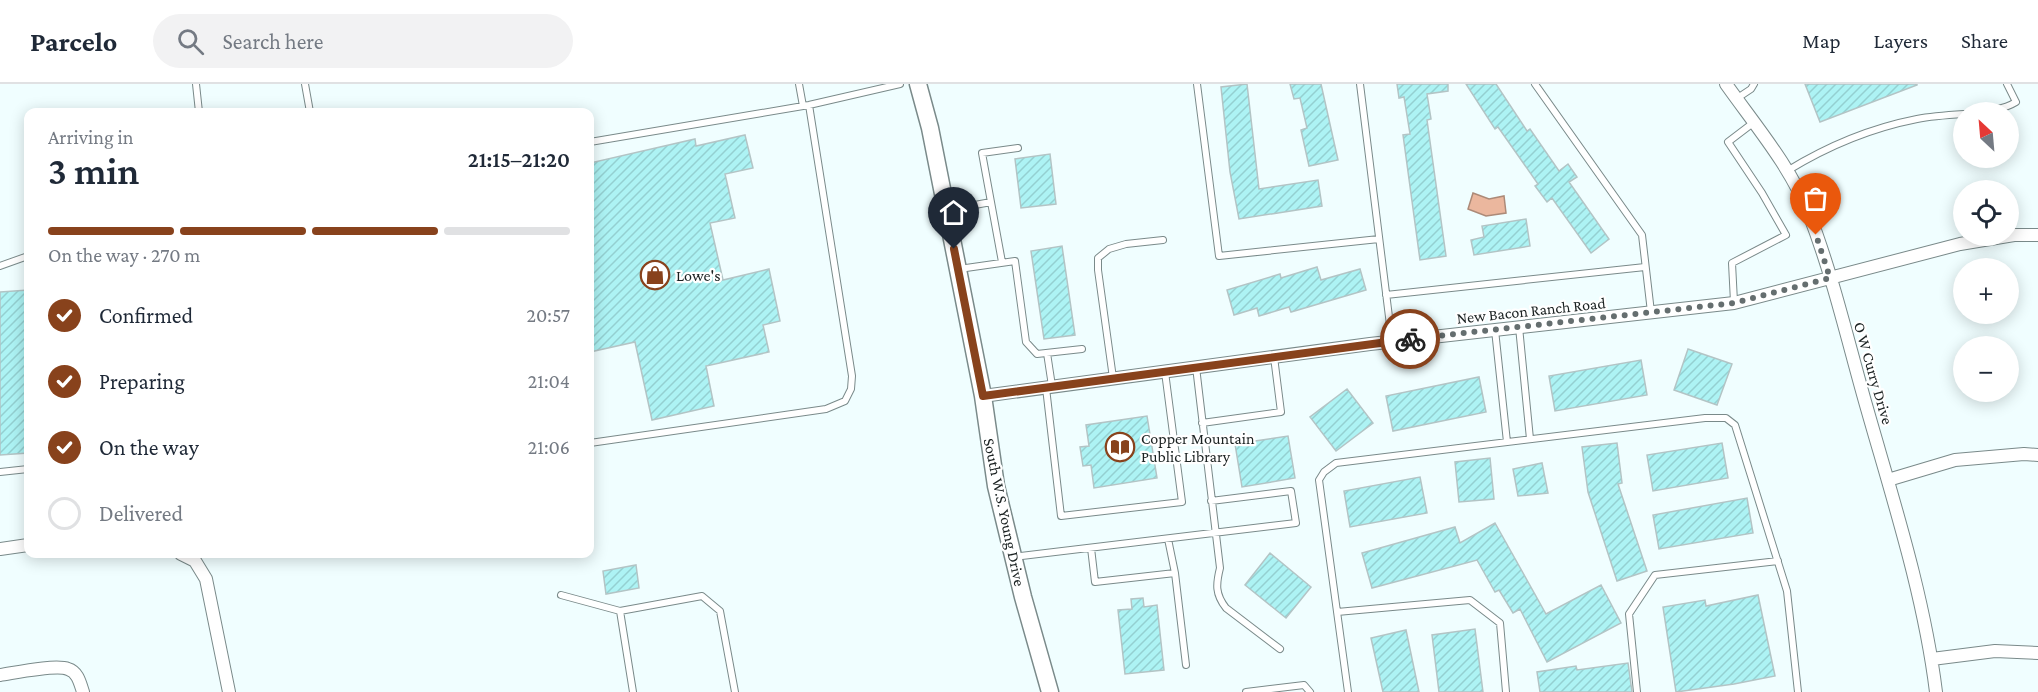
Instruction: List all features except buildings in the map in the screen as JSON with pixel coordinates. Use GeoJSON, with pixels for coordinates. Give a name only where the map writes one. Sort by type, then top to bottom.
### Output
{"type":"FeatureCollection","features":[{"type":"Feature","properties":{"kind":"main road","name":"South W.S. Young Drive"},"geometry":{"type":"LineString","coordinates":[[918,84],[930,128],[983,396],[996,486],[1050,692]]}},
{"type":"Feature","properties":{"kind":"street","name":"O W Curry Drive"},"geometry":{"type":"LineString","coordinates":[[1726,84],[1787,171],[1809,213],[1830,278],[1911,566],[1932,659],[1936,692]]}},
{"type":"Feature","properties":{"kind":"street","name":"New Bacon Ranch Road"},"geometry":{"type":"LineString","coordinates":[[983,396],[1392,341],[1734,303],[1960,244],[2014,235],[2038,235]]}},
{"type":"Feature","properties":{"kind":"street"},"geometry":{"type":"LineString","coordinates":[[1888,480],[1955,460],[2024,454],[2038,455]]}},
{"type":"Feature","properties":{"kind":"street"},"geometry":{"type":"LineString","coordinates":[[0,549],[24,546]]}},
{"type":"Feature","properties":{"kind":"street"},"geometry":{"type":"LineString","coordinates":[[189,558],[195,561],[206,579],[229,692]]}},
{"type":"Feature","properties":{"kind":"street"},"geometry":{"type":"LineString","coordinates":[[1932,659],[1995,651],[2038,653]]}},
{"type":"Feature","properties":{"kind":"street"},"geometry":{"type":"LineString","coordinates":[[0,675],[56,668],[68,669],[79,678],[82,692]]}},
{"type":"Feature","properties":{"kind":"lane"},"geometry":{"type":"LineString","coordinates":[[196,84],[199,108]]}},
{"type":"Feature","properties":{"kind":"lane"},"geometry":{"type":"LineString","coordinates":[[305,84],[309,108]]}},
{"type":"Feature","properties":{"kind":"lane"},"geometry":{"type":"LineString","coordinates":[[594,442],[826,409],[845,401],[851,389],[852,376],[806,105],[799,84]]}},
{"type":"Feature","properties":{"kind":"lane"},"geometry":{"type":"LineString","coordinates":[[594,141],[806,105],[900,84]]}},
{"type":"Feature","properties":{"kind":"lane"},"geometry":{"type":"LineString","coordinates":[[1197,84],[1219,256],[1379,239]]}},
{"type":"Feature","properties":{"kind":"lane"},"geometry":{"type":"LineString","coordinates":[[1360,84],[1392,341]]}},
{"type":"Feature","properties":{"kind":"lane"},"geometry":{"type":"LineString","coordinates":[[1535,84],[1642,235],[1651,313]]}},
{"type":"Feature","properties":{"kind":"lane"},"geometry":{"type":"LineString","coordinates":[[1736,99],[1751,89],[1754,84]]}},
{"type":"Feature","properties":{"kind":"lane"},"geometry":{"type":"LineString","coordinates":[[2007,84],[2016,102]]}},
{"type":"Feature","properties":{"kind":"lane"},"geometry":{"type":"LineString","coordinates":[[1787,171],[1811,156],[1864,135],[1917,119],[1953,115]]}},
{"type":"Feature","properties":{"kind":"lane"},"geometry":{"type":"LineString","coordinates":[[1734,303],[1732,263],[1786,235],[1762,193],[1728,142],[1753,123]]}},
{"type":"Feature","properties":{"kind":"lane"},"geometry":{"type":"LineString","coordinates":[[1002,262],[982,153],[1018,147]]}},
{"type":"Feature","properties":{"kind":"lane"},"geometry":{"type":"LineString","coordinates":[[946,210],[991,202]]}},
{"type":"Feature","properties":{"kind":"lane"},"geometry":{"type":"LineString","coordinates":[[1113,379],[1098,258],[1109,249],[1163,240]]}},
{"type":"Feature","properties":{"kind":"lane"},"geometry":{"type":"LineString","coordinates":[[0,266],[24,257]]}},
{"type":"Feature","properties":{"kind":"lane"},"geometry":{"type":"LineString","coordinates":[[958,269],[1015,261],[1026,342],[1038,354],[1082,349]]}},
{"type":"Feature","properties":{"kind":"lane"},"geometry":{"type":"LineString","coordinates":[[1386,295],[1645,267]]}},
{"type":"Feature","properties":{"kind":"lane"},"geometry":{"type":"LineString","coordinates":[[1519,327],[1530,439]]}},
{"type":"Feature","properties":{"kind":"lane"},"geometry":{"type":"LineString","coordinates":[[1495,330],[1507,442]]}},
{"type":"Feature","properties":{"kind":"lane"},"geometry":{"type":"LineString","coordinates":[[1047,353],[1061,516],[1182,502],[1165,372]]}},
{"type":"Feature","properties":{"kind":"lane"},"geometry":{"type":"LineString","coordinates":[[1202,423],[1281,412],[1274,357]]}},
{"type":"Feature","properties":{"kind":"lane"},"geometry":{"type":"LineString","coordinates":[[1196,368],[1220,568],[1216,586],[1219,599],[1226,608],[1280,649]]}},
{"type":"Feature","properties":{"kind":"lane"},"geometry":{"type":"LineString","coordinates":[[1348,692],[1319,480],[1324,471],[1336,463],[1705,418],[1726,418],[1735,425],[1787,591],[1798,692]]}},
{"type":"Feature","properties":{"kind":"lane"},"geometry":{"type":"LineString","coordinates":[[0,472],[24,469]]}},
{"type":"Feature","properties":{"kind":"lane"},"geometry":{"type":"LineString","coordinates":[[1013,557],[1296,523],[1291,491],[1211,501]]}},
{"type":"Feature","properties":{"kind":"lane"},"geometry":{"type":"LineString","coordinates":[[1168,539],[1175,573],[1186,665]]}},
{"type":"Feature","properties":{"kind":"lane"},"geometry":{"type":"LineString","coordinates":[[1091,548],[1095,582],[1175,573]]}},
{"type":"Feature","properties":{"kind":"lane"},"geometry":{"type":"LineString","coordinates":[[1637,692],[1629,614],[1656,575],[1778,561]]}},
{"type":"Feature","properties":{"kind":"lane"},"geometry":{"type":"LineString","coordinates":[[561,595],[620,611],[702,596],[720,611],[735,692]]}},
{"type":"Feature","properties":{"kind":"lane"},"geometry":{"type":"LineString","coordinates":[[1337,612],[1470,600],[1500,623],[1506,692]]}},
{"type":"Feature","properties":{"kind":"lane"},"geometry":{"type":"LineString","coordinates":[[620,611],[633,692]]}},
{"type":"Feature","properties":{"kind":"lane"},"geometry":{"type":"LineString","coordinates":[[1246,692],[1304,685],[1310,692]]}},
{"type":"Feature","properties":{"kind":"shaded area"},"geometry":{"type":"Polygon","coordinates":[[[1473,193],[1489,199],[1504,196],[1506,213],[1486,216],[1468,209],[1473,193]]]}},
{"type":"Feature","properties":{"kind":"way so far"},"geometry":{"type":"LineString","coordinates":[[1410,339],[1734,303],[1830,278],[1816,235]]}},
{"type":"Feature","properties":{"kind":"place","name":"Lowe's"},"geometry":{"type":"Point","coordinates":[655,275]}},
{"type":"Feature","properties":{"kind":"place","name":"Copper Mountain Public Library"},"geometry":{"type":"Point","coordinates":[1120,447]}},
{"type":"Feature","properties":{"kind":"route"},"geometry":{"type":"LineString","coordinates":[[954,249],[983,396],[1410,339]]}}]}
